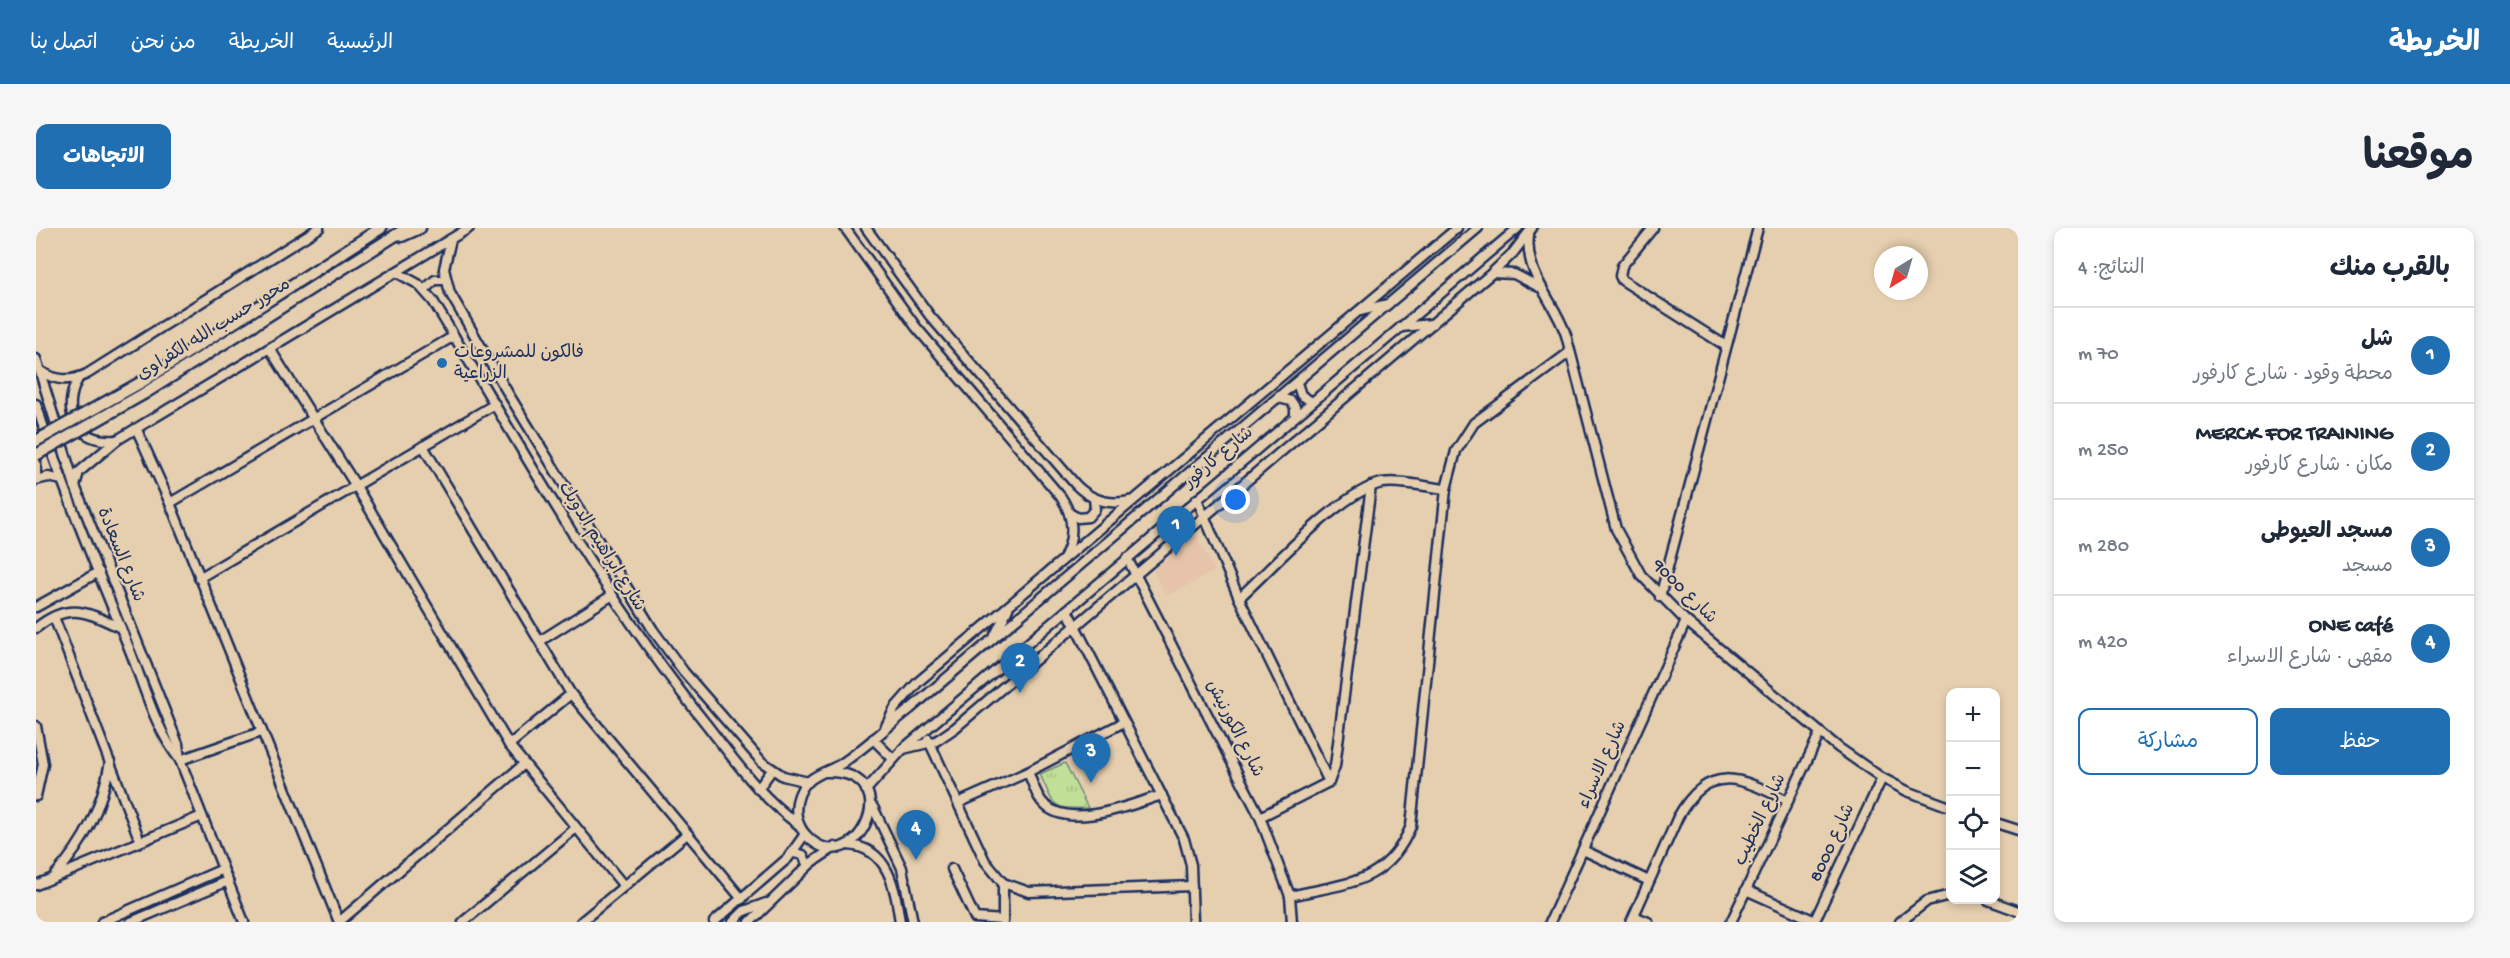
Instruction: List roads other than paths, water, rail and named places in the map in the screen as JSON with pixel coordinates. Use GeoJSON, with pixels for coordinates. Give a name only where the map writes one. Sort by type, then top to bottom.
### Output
{"type":"FeatureCollection","features":[{"type":"Feature","properties":{"kind":"main road","name":"محور حسب الله الكفراوى"},"geometry":{"type":"LineString","coordinates":[[36,441],[142,388],[407,228]]}},
{"type":"Feature","properties":{"kind":"main road"},"geometry":{"type":"LineString","coordinates":[[382,244],[420,228]]}},
{"type":"Feature","properties":{"kind":"main road","name":"محور حسب الله الكفراوى"},"geometry":{"type":"LineString","coordinates":[[36,456],[379,229]]}},
{"type":"Feature","properties":{"kind":"street"},"geometry":{"type":"LineString","coordinates":[[39,370],[58,380],[79,377],[319,228]]}},
{"type":"Feature","properties":{"kind":"street"},"geometry":{"type":"LineString","coordinates":[[75,486],[79,472],[117,441],[469,228]]}},
{"type":"Feature","properties":{"kind":"street"},"geometry":{"type":"LineString","coordinates":[[845,228],[896,301],[1061,497],[1069,513],[1071,541],[1064,559]]}},
{"type":"Feature","properties":{"kind":"street"},"geometry":{"type":"LineString","coordinates":[[866,228],[930,316],[1076,485],[1094,498],[1118,503],[1133,500]]}},
{"type":"Feature","properties":{"kind":"street"},"geometry":{"type":"LineString","coordinates":[[884,729],[895,708],[909,690],[1456,228]]}},
{"type":"Feature","properties":{"kind":"street","name":"شارع كارفور"},"geometry":{"type":"LineString","coordinates":[[827,772],[873,739],[1392,303],[1478,228]]}},
{"type":"Feature","properties":{"kind":"street","name":"شارع كارفور"},"geometry":{"type":"LineString","coordinates":[[866,790],[892,758],[1518,228]]}},
{"type":"Feature","properties":{"kind":"street"},"geometry":{"type":"LineString","coordinates":[[1653,228],[1622,266],[1620,271],[1622,280],[1726,346]]}},
{"type":"Feature","properties":{"kind":"street"},"geometry":{"type":"LineString","coordinates":[[1660,597],[1758,228]]}},
{"type":"Feature","properties":{"kind":"street"},"geometry":{"type":"LineString","coordinates":[[903,749],[930,743],[955,728],[1492,273],[1531,230]]}},
{"type":"Feature","properties":{"kind":"street","name":"شارع 9000"},"geometry":{"type":"LineString","coordinates":[[1531,230],[1531,268],[1560,318],[1616,529],[1641,575],[1660,597],[1686,621],[1820,733],[1882,778],[1946,805]]}},
{"type":"Feature","properties":{"kind":"street","name":"شارع ابراهيم الدوبك"},"geometry":{"type":"LineString","coordinates":[[451,239],[444,259],[445,280],[450,293],[509,395],[653,630],[684,672],[754,753],[772,770],[808,782]]}},
{"type":"Feature","properties":{"kind":"street","name":"شارع ابراهيم الدوبك"},"geometry":{"type":"LineString","coordinates":[[396,272],[424,290],[611,596],[655,661],[758,789],[802,830]]}},
{"type":"Feature","properties":{"kind":"street"},"geometry":{"type":"LineString","coordinates":[[1492,273],[1514,274],[1542,289]]}},
{"type":"Feature","properties":{"kind":"street"},"geometry":{"type":"LineString","coordinates":[[424,290],[431,283],[445,280]]}},
{"type":"Feature","properties":{"kind":"street"},"geometry":{"type":"LineString","coordinates":[[1356,312],[1392,303]]}},
{"type":"Feature","properties":{"kind":"street"},"geometry":{"type":"LineString","coordinates":[[1400,327],[1432,324]]}},
{"type":"Feature","properties":{"kind":"street"},"geometry":{"type":"LineString","coordinates":[[170,503],[454,336]]}},
{"type":"Feature","properties":{"kind":"street"},"geometry":{"type":"LineString","coordinates":[[270,349],[356,486],[509,745],[624,886]]}},
{"type":"Feature","properties":{"kind":"street"},"geometry":{"type":"LineString","coordinates":[[1290,896],[1373,874],[1390,862],[1403,845],[1411,826],[1446,489],[1456,451],[1474,423],[1570,352]]}},
{"type":"Feature","properties":{"kind":"street","name":"شارع السعادة"},"geometry":{"type":"LineString","coordinates":[[36,359],[75,486],[178,744],[180,760]]}},
{"type":"Feature","properties":{"kind":"street"},"geometry":{"type":"LineString","coordinates":[[79,377],[70,400],[75,423],[93,439],[117,441]]}},
{"type":"Feature","properties":{"kind":"street"},"geometry":{"type":"LineString","coordinates":[[1297,383],[1301,395],[1312,402]]}},
{"type":"Feature","properties":{"kind":"street"},"geometry":{"type":"LineString","coordinates":[[1279,398],[1287,399],[1293,404],[1295,415]]}},
{"type":"Feature","properties":{"kind":"street","name":"شارع السعادة"},"geometry":{"type":"LineString","coordinates":[[36,404],[39,423],[121,628],[165,737],[180,760],[244,922]]}},
{"type":"Feature","properties":{"kind":"street"},"geometry":{"type":"LineString","coordinates":[[199,578],[495,404]]}},
{"type":"Feature","properties":{"kind":"street"},"geometry":{"type":"LineString","coordinates":[[136,430],[170,503],[339,922],[523,765]]}},
{"type":"Feature","properties":{"kind":"street"},"geometry":{"type":"LineString","coordinates":[[423,446],[571,694],[742,898]]}},
{"type":"Feature","properties":{"kind":"street"},"geometry":{"type":"LineString","coordinates":[[36,456],[36,478],[48,477],[62,480]]}},
{"type":"Feature","properties":{"kind":"street"},"geometry":{"type":"LineString","coordinates":[[1184,457],[1208,457]]}},
{"type":"Feature","properties":{"kind":"street"},"geometry":{"type":"LineString","coordinates":[[1239,598],[1323,520],[1371,486],[1384,483],[1446,489]]}},
{"type":"Feature","properties":{"kind":"street"},"geometry":{"type":"LineString","coordinates":[[1260,817],[1329,782],[1335,766],[1371,486]]}},
{"type":"Feature","properties":{"kind":"street"},"geometry":{"type":"LineString","coordinates":[[1069,513],[1078,518],[1088,517],[1095,509],[1094,498]]}},
{"type":"Feature","properties":{"kind":"street"},"geometry":{"type":"LineString","coordinates":[[1197,499],[1239,598],[1329,782]]}},
{"type":"Feature","properties":{"kind":"street","name":"شارع الكورنيش"},"geometry":{"type":"LineString","coordinates":[[1127,558],[1260,817],[1290,896],[1292,922]]}},
{"type":"Feature","properties":{"kind":"street"},"geometry":{"type":"LineString","coordinates":[[36,607],[99,573]]}},
{"type":"Feature","properties":{"kind":"street"},"geometry":{"type":"LineString","coordinates":[[540,641],[611,596]]}},
{"type":"Feature","properties":{"kind":"street"},"geometry":{"type":"LineString","coordinates":[[992,639],[1011,603]]}},
{"type":"Feature","properties":{"kind":"street"},"geometry":{"type":"LineString","coordinates":[[1067,609],[1184,839],[1191,865],[1193,922]]}},
{"type":"Feature","properties":{"kind":"street"},"geometry":{"type":"LineString","coordinates":[[36,628],[54,617],[75,611],[86,611],[121,628]]}},
{"type":"Feature","properties":{"kind":"street"},"geometry":{"type":"LineString","coordinates":[[54,617],[140,841]]}},
{"type":"Feature","properties":{"kind":"street","name":"شارع الاسراء"},"geometry":{"type":"LineString","coordinates":[[1550,922],[1686,621]]}},
{"type":"Feature","properties":{"kind":"street"},"geometry":{"type":"LineString","coordinates":[[509,745],[571,694]]}},
{"type":"Feature","properties":{"kind":"street"},"geometry":{"type":"LineString","coordinates":[[958,803],[1028,772],[1124,722]]}},
{"type":"Feature","properties":{"kind":"street"},"geometry":{"type":"LineString","coordinates":[[36,726],[43,764],[36,796]]}},
{"type":"Feature","properties":{"kind":"street"},"geometry":{"type":"LineString","coordinates":[[924,731],[985,861],[1003,883],[1029,892],[1192,886]]}},
{"type":"Feature","properties":{"kind":"street"},"geometry":{"type":"LineString","coordinates":[[180,760],[261,732]]}},
{"type":"Feature","properties":{"kind":"street","name":"شارع الخطيب"},"geometry":{"type":"LineString","coordinates":[[1731,922],[1820,733]]}},
{"type":"Feature","properties":{"kind":"street"},"geometry":{"type":"LineString","coordinates":[[873,739],[892,758]]}},
{"type":"Feature","properties":{"kind":"street"},"geometry":{"type":"LineString","coordinates":[[52,878],[85,836],[97,813],[110,762]]}},
{"type":"Feature","properties":{"kind":"street"},"geometry":{"type":"LineString","coordinates":[[758,789],[772,770]]}},
{"type":"Feature","properties":{"kind":"street"},"geometry":{"type":"LineString","coordinates":[[714,922],[794,853],[802,830],[796,807],[801,789],[808,782],[827,772],[849,775],[866,790],[902,868],[913,922]]}},
{"type":"Feature","properties":{"kind":"street"},"geometry":{"type":"LineString","coordinates":[[1028,772],[1039,799],[1046,807],[1064,815],[1102,814],[1162,795]]}},
{"type":"Feature","properties":{"kind":"street"},"geometry":{"type":"LineString","coordinates":[[1648,922],[1632,919],[1678,817],[1687,801],[1700,789],[1716,781],[1733,778],[1750,782],[1788,801]]}},
{"type":"Feature","properties":{"kind":"street","name":"شارع 8000"},"geometry":{"type":"LineString","coordinates":[[1815,921],[1882,778]]}},
{"type":"Feature","properties":{"kind":"street"},"geometry":{"type":"LineString","coordinates":[[750,922],[768,902],[808,866],[836,847],[846,844],[863,833],[871,814],[871,803]]}},
{"type":"Feature","properties":{"kind":"street"},"geometry":{"type":"LineString","coordinates":[[36,885],[202,816]]}},
{"type":"Feature","properties":{"kind":"street"},"geometry":{"type":"LineString","coordinates":[[2000,825],[2018,830]]}},
{"type":"Feature","properties":{"kind":"street"},"geometry":{"type":"LineString","coordinates":[[463,922],[576,828]]}},
{"type":"Feature","properties":{"kind":"street"},"geometry":{"type":"LineString","coordinates":[[802,830],[819,844],[836,847]]}},
{"type":"Feature","properties":{"kind":"street"},"geometry":{"type":"LineString","coordinates":[[582,922],[687,834]]}},
{"type":"Feature","properties":{"kind":"street"},"geometry":{"type":"LineString","coordinates":[[846,844],[866,848],[885,864],[894,888],[900,922]]}},
{"type":"Feature","properties":{"kind":"street"},"geometry":{"type":"LineString","coordinates":[[1583,850],[1649,881]]}},
{"type":"Feature","properties":{"kind":"street"},"geometry":{"type":"LineString","coordinates":[[794,853],[803,855],[808,866]]}},
{"type":"Feature","properties":{"kind":"street"},"geometry":{"type":"LineString","coordinates":[[102,922],[224,869]]}},
{"type":"Feature","properties":{"kind":"street"},"geometry":{"type":"LineString","coordinates":[[952,869],[975,918],[1003,921],[1003,883]]}},
{"type":"Feature","properties":{"kind":"street"},"geometry":{"type":"LineString","coordinates":[[131,922],[228,880]]}},
{"type":"Feature","properties":{"kind":"street"},"geometry":{"type":"LineString","coordinates":[[1746,890],[1815,921]]}},
{"type":"Feature","properties":{"kind":"street"},"geometry":{"type":"LineString","coordinates":[[1900,922],[1928,901],[1946,896]]}},
{"type":"Feature","properties":{"kind":"street"},"geometry":{"type":"LineString","coordinates":[[733,922],[744,912],[768,902]]}},
{"type":"Feature","properties":{"kind":"street"},"geometry":{"type":"LineString","coordinates":[[1999,904],[2018,911]]}},
{"type":"Feature","properties":{"kind":"place","name":"فالكون للمشروعات الزراعية"},"geometry":{"type":"Point","coordinates":[442,363]}},
{"type":"Feature","properties":{"kind":"place","name":"شل"},"geometry":{"type":"Point","coordinates":[1176,556]}},
{"type":"Feature","properties":{"kind":"place","name":"MERCK FOR TRAINING"},"geometry":{"type":"Point","coordinates":[1020,693]}},
{"type":"Feature","properties":{"kind":"place","name":"مسجد العيوطى"},"geometry":{"type":"Point","coordinates":[1091,783]}},
{"type":"Feature","properties":{"kind":"place","name":"ONE café"},"geometry":{"type":"Point","coordinates":[916,860]}}]}
